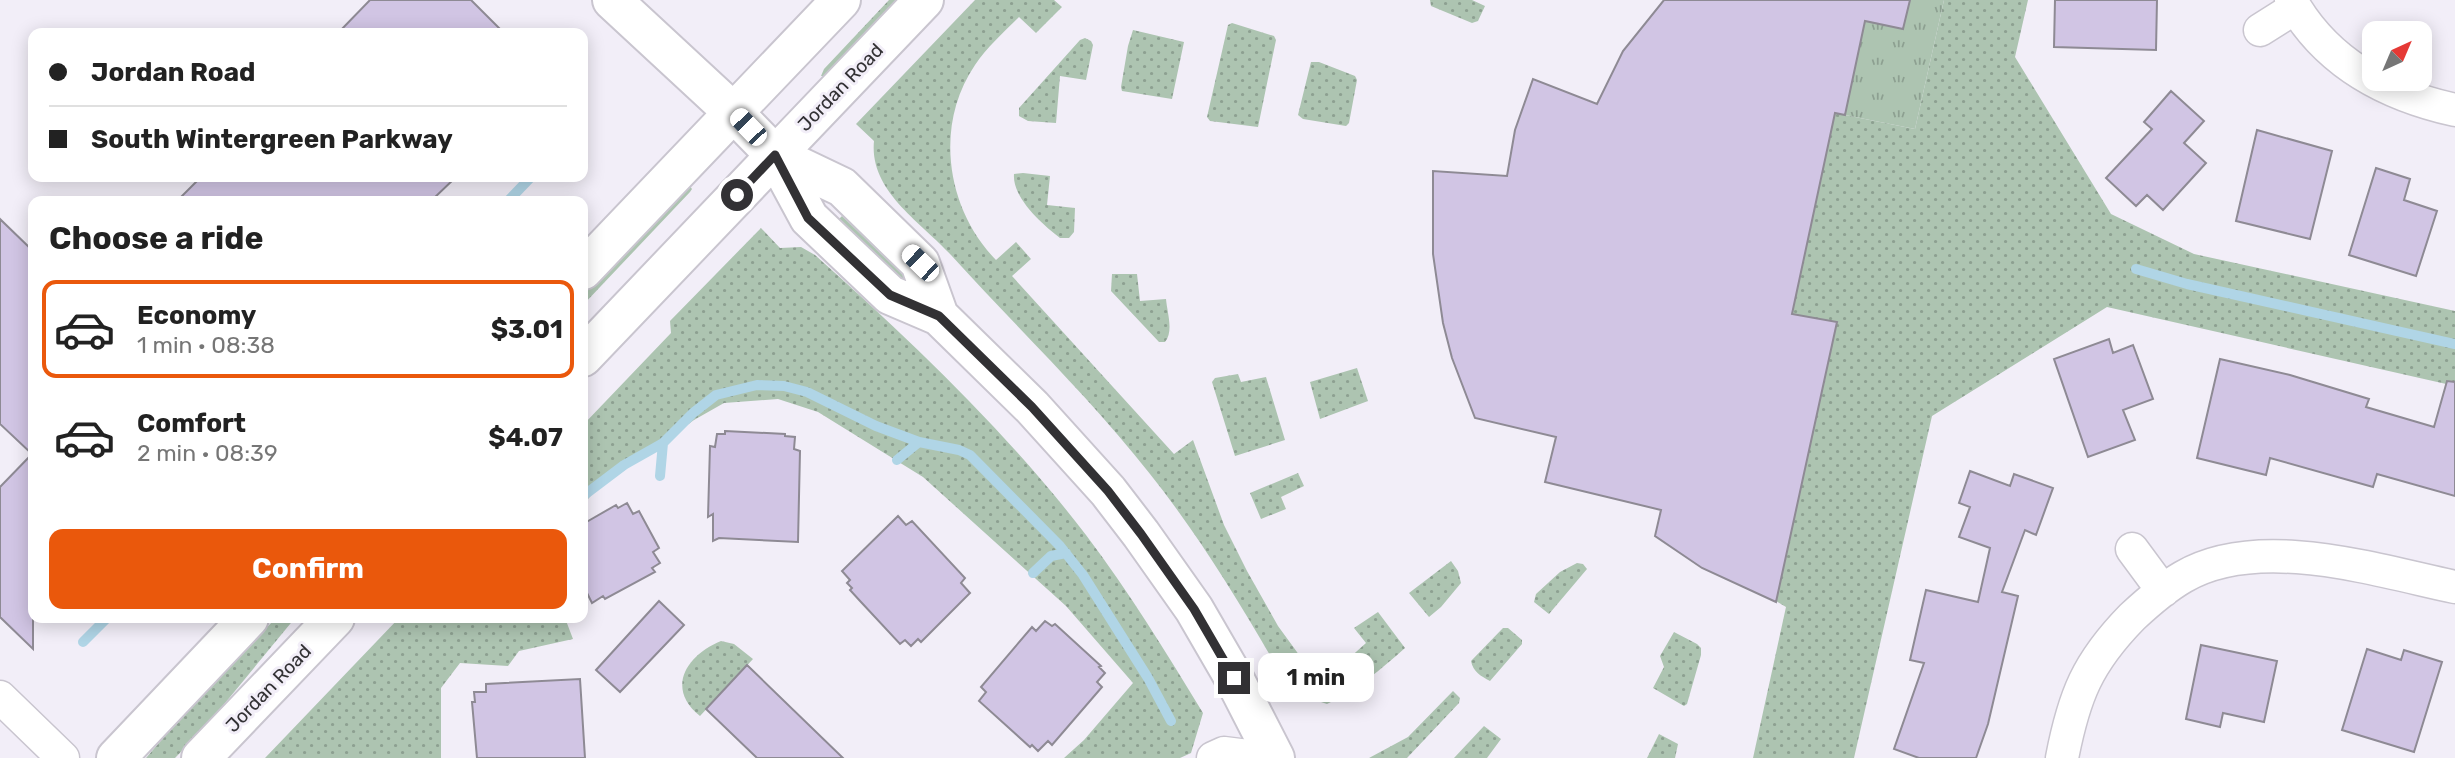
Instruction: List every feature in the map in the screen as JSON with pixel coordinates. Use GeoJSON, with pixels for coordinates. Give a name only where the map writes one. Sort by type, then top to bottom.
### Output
{"type":"FeatureCollection","features":[{"type":"Feature","properties":{"kind":"main road"},"geometry":{"type":"LineString","coordinates":[[612,0],[734,113],[775,155],[842,187],[920,263],[939,316],[1032,407],[1108,491],[1141,534],[1214,642],[1275,758]]}},
{"type":"Feature","properties":{"kind":"main road"},"geometry":{"type":"LineString","coordinates":[[588,265],[841,0]]}},
{"type":"Feature","properties":{"kind":"main road","name":"Jordan Road"},"geometry":{"type":"LineString","coordinates":[[588,352],[923,0]]}},
{"type":"Feature","properties":{"kind":"main road"},"geometry":{"type":"LineString","coordinates":[[116,758],[244,623]]}},
{"type":"Feature","properties":{"kind":"main road","name":"Jordan Road"},"geometry":{"type":"LineString","coordinates":[[201,758],[330,623]]}},
{"type":"Feature","properties":{"kind":"street"},"geometry":{"type":"LineString","coordinates":[[2260,30],[2293,4],[2326,46],[2374,83],[2407,98],[2455,110]]}},
{"type":"Feature","properties":{"kind":"street"},"geometry":{"type":"LineString","coordinates":[[2132,549],[2163,591]]}},
{"type":"Feature","properties":{"kind":"street"},"geometry":{"type":"LineString","coordinates":[[2062,758],[2072,709],[2090,670],[2124,626],[2184,576],[2209,566],[2260,557],[2323,559],[2455,587]]}},
{"type":"Feature","properties":{"kind":"street"},"geometry":{"type":"LineString","coordinates":[[0,696],[63,758]]}},
{"type":"Feature","properties":{"kind":"street"},"geometry":{"type":"LineString","coordinates":[[1213,758],[1224,753],[1264,758]]}},
{"type":"Feature","properties":{"kind":"green space"},"geometry":{"type":"Polygon","coordinates":[[[889,0],[898,0],[826,76],[821,76],[824,69],[889,0]]]}},
{"type":"Feature","properties":{"kind":"green space"},"geometry":{"type":"Polygon","coordinates":[[[975,0],[1054,0],[1062,7],[1036,33],[1019,17],[980,58],[962,89],[950,140],[951,166],[966,216],[979,239],[996,260],[1016,242],[1031,259],[1012,276],[1174,454],[1193,440],[1224,525],[1247,571],[1278,626],[1313,674],[1329,685],[1339,684],[1355,670],[1347,660],[1366,643],[1354,628],[1378,612],[1405,648],[1368,679],[1327,704],[1291,692],[1225,580],[1189,526],[1127,445],[951,255],[899,204],[880,175],[875,159],[874,141],[856,124],[975,0]]]}},
{"type":"Feature","properties":{"kind":"green space"},"geometry":{"type":"Polygon","coordinates":[[[1430,0],[1472,0],[1485,6],[1478,21],[1472,23],[1431,6],[1430,0]]]}},
{"type":"Feature","properties":{"kind":"green space"},"geometry":{"type":"Polygon","coordinates":[[[1910,0],[1944,0],[1915,129],[1845,115],[1865,21],[1910,0]]]}},
{"type":"Feature","properties":{"kind":"green space"},"geometry":{"type":"Polygon","coordinates":[[[1944,0],[2028,0],[2015,57],[2111,214],[2194,254],[2455,311],[2455,386],[2107,307],[1932,416],[1854,758],[1753,758],[1786,607],[1776,601],[1837,323],[1792,314],[1835,113],[1915,129],[1944,0]]]}},
{"type":"Feature","properties":{"kind":"green space"},"geometry":{"type":"Polygon","coordinates":[[[1232,23],[1274,36],[1276,40],[1258,127],[1210,121],[1207,117],[1228,25],[1232,23]]]}},
{"type":"Feature","properties":{"kind":"green space"},"geometry":{"type":"Polygon","coordinates":[[[1133,30],[1184,42],[1172,99],[1122,91],[1133,30]]]}},
{"type":"Feature","properties":{"kind":"green space"},"geometry":{"type":"Polygon","coordinates":[[[1085,38],[1093,45],[1086,80],[1060,76],[1056,123],[1028,121],[1019,116],[1019,108],[1080,40],[1085,38]]]}},
{"type":"Feature","properties":{"kind":"green space"},"geometry":{"type":"Polygon","coordinates":[[[1311,62],[1319,62],[1355,76],[1357,80],[1349,123],[1346,126],[1303,119],[1298,115],[1311,62]]]}},
{"type":"Feature","properties":{"kind":"green space"},"geometry":{"type":"Polygon","coordinates":[[[1014,174],[1050,176],[1047,205],[1075,208],[1074,232],[1069,238],[1060,238],[1053,233],[1023,201],[1014,174]]]}},
{"type":"Feature","properties":{"kind":"green space"},"geometry":{"type":"Polygon","coordinates":[[[689,185],[692,189],[690,192],[588,300],[588,290],[689,185]]]}},
{"type":"Feature","properties":{"kind":"green space"},"geometry":{"type":"Polygon","coordinates":[[[842,216],[903,275],[906,280],[903,284],[833,225],[842,216]]]}},
{"type":"Feature","properties":{"kind":"green space"},"geometry":{"type":"Polygon","coordinates":[[[761,228],[780,248],[801,247],[815,255],[922,354],[991,424],[1086,535],[1117,578],[1203,713],[1191,753],[1180,758],[1064,758],[1084,740],[1133,683],[1066,606],[923,477],[818,412],[778,399],[724,403],[694,420],[588,499],[588,420],[671,333],[670,321],[761,228]]]}},
{"type":"Feature","properties":{"kind":"green space"},"geometry":{"type":"Polygon","coordinates":[[[1112,274],[1137,274],[1140,301],[1166,299],[1170,327],[1165,342],[1159,342],[1111,291],[1112,274]]]}},
{"type":"Feature","properties":{"kind":"green space"},"geometry":{"type":"Polygon","coordinates":[[[1357,368],[1368,401],[1320,419],[1310,382],[1357,368]]]}},
{"type":"Feature","properties":{"kind":"green space"},"geometry":{"type":"Polygon","coordinates":[[[1238,374],[1241,382],[1266,377],[1285,440],[1235,456],[1212,382],[1215,378],[1238,374]]]}},
{"type":"Feature","properties":{"kind":"green space"},"geometry":{"type":"Polygon","coordinates":[[[1298,473],[1304,486],[1281,497],[1286,509],[1261,519],[1250,493],[1298,473]]]}},
{"type":"Feature","properties":{"kind":"green space"},"geometry":{"type":"Polygon","coordinates":[[[1451,561],[1458,571],[1461,583],[1429,617],[1409,593],[1451,561]]]}},
{"type":"Feature","properties":{"kind":"green space"},"geometry":{"type":"Polygon","coordinates":[[[1577,563],[1583,564],[1587,569],[1549,614],[1534,602],[1536,594],[1560,572],[1577,563]]]}},
{"type":"Feature","properties":{"kind":"green space"},"geometry":{"type":"Polygon","coordinates":[[[271,623],[291,623],[207,725],[175,758],[146,758],[191,705],[271,623]]]}},
{"type":"Feature","properties":{"kind":"green space"},"geometry":{"type":"Polygon","coordinates":[[[394,623],[567,623],[573,639],[519,651],[508,666],[460,663],[441,688],[441,758],[265,758],[394,623]]]}},
{"type":"Feature","properties":{"kind":"green space"},"geometry":{"type":"Polygon","coordinates":[[[1503,628],[1508,628],[1522,640],[1522,644],[1490,681],[1476,671],[1471,661],[1503,628]]]}},
{"type":"Feature","properties":{"kind":"green space"},"geometry":{"type":"Polygon","coordinates":[[[1674,632],[1701,648],[1687,704],[1684,706],[1653,688],[1664,667],[1660,656],[1674,632]]]}},
{"type":"Feature","properties":{"kind":"green space"},"geometry":{"type":"Polygon","coordinates":[[[721,641],[734,644],[753,659],[700,716],[689,705],[684,694],[682,684],[685,673],[698,655],[721,641]]]}},
{"type":"Feature","properties":{"kind":"green space"},"geometry":{"type":"Polygon","coordinates":[[[1453,691],[1460,698],[1459,703],[1407,758],[1369,758],[1408,737],[1453,691]]]}},
{"type":"Feature","properties":{"kind":"green space"},"geometry":{"type":"Polygon","coordinates":[[[1484,726],[1501,739],[1487,758],[1454,758],[1484,726]]]}},
{"type":"Feature","properties":{"kind":"green space"},"geometry":{"type":"Polygon","coordinates":[[[1659,734],[1678,744],[1675,758],[1647,758],[1659,734]]]}},
{"type":"Feature","properties":{"kind":"building"},"geometry":{"type":"Polygon","coordinates":[[[370,0],[471,0],[499,28],[343,28],[370,0]]]}},
{"type":"Feature","properties":{"kind":"building"},"geometry":{"type":"Polygon","coordinates":[[[1664,0],[1910,0],[1903,29],[1865,21],[1845,115],[1835,113],[1792,314],[1837,322],[1776,602],[1702,568],[1655,536],[1661,510],[1545,482],[1556,437],[1475,418],[1452,358],[1443,323],[1433,254],[1433,171],[1507,176],[1515,130],[1533,79],[1597,104],[1623,51],[1664,0]]]}},
{"type":"Feature","properties":{"kind":"building"},"geometry":{"type":"Polygon","coordinates":[[[2055,0],[2157,0],[2156,50],[2054,47],[2055,0]]]}},
{"type":"Feature","properties":{"kind":"building"},"geometry":{"type":"Polygon","coordinates":[[[2171,91],[2204,121],[2184,143],[2206,163],[2163,210],[2147,195],[2136,206],[2106,178],[2152,129],[2144,122],[2171,91]]]}},
{"type":"Feature","properties":{"kind":"building"},"geometry":{"type":"Polygon","coordinates":[[[2257,130],[2332,151],[2310,239],[2236,221],[2257,130]]]}},
{"type":"Feature","properties":{"kind":"building"},"geometry":{"type":"Polygon","coordinates":[[[2376,168],[2410,179],[2404,200],[2437,211],[2416,276],[2349,255],[2376,168]]]}},
{"type":"Feature","properties":{"kind":"building"},"geometry":{"type":"Polygon","coordinates":[[[196,182],[451,182],[436,196],[182,196],[196,182]]]}},
{"type":"Feature","properties":{"kind":"building"},"geometry":{"type":"Polygon","coordinates":[[[0,219],[28,246],[28,450],[0,424],[0,219]]]}},
{"type":"Feature","properties":{"kind":"building"},"geometry":{"type":"Polygon","coordinates":[[[2109,339],[2113,353],[2133,345],[2153,399],[2123,410],[2135,440],[2088,457],[2054,359],[2109,339]]]}},
{"type":"Feature","properties":{"kind":"building"},"geometry":{"type":"Polygon","coordinates":[[[2220,359],[2290,375],[2369,399],[2366,407],[2434,427],[2447,381],[2455,382],[2455,496],[2377,474],[2373,487],[2270,458],[2266,475],[2197,458],[2220,359]]]}},
{"type":"Feature","properties":{"kind":"building"},"geometry":{"type":"Polygon","coordinates":[[[725,431],[785,434],[795,437],[794,449],[800,451],[798,542],[719,538],[713,541],[713,514],[708,517],[710,446],[715,447],[717,434],[725,434],[725,431]]]}},
{"type":"Feature","properties":{"kind":"building"},"geometry":{"type":"Polygon","coordinates":[[[28,458],[28,623],[33,623],[33,649],[0,617],[0,487],[28,458]]]}},
{"type":"Feature","properties":{"kind":"building"},"geometry":{"type":"Polygon","coordinates":[[[1970,471],[2010,486],[2014,474],[2053,488],[2036,535],[2025,530],[2002,592],[2018,596],[1988,724],[1976,758],[1919,758],[1894,749],[1924,663],[1910,660],[1926,590],[1978,602],[1990,548],[1959,537],[1970,507],[1959,503],[1970,471]]]}},
{"type":"Feature","properties":{"kind":"building"},"geometry":{"type":"Polygon","coordinates":[[[627,503],[633,514],[639,511],[659,548],[653,552],[660,563],[652,568],[655,572],[605,599],[603,596],[592,603],[588,595],[588,521],[616,505],[618,508],[627,503]]]}},
{"type":"Feature","properties":{"kind":"building"},"geometry":{"type":"Polygon","coordinates":[[[898,516],[906,525],[912,521],[965,578],[961,583],[970,593],[921,642],[918,639],[911,646],[905,640],[900,644],[861,602],[850,590],[852,588],[847,583],[850,580],[842,571],[898,516]]]}},
{"type":"Feature","properties":{"kind":"building"},"geometry":{"type":"Polygon","coordinates":[[[659,601],[684,625],[620,692],[596,670],[659,601]]]}},
{"type":"Feature","properties":{"kind":"building"},"geometry":{"type":"Polygon","coordinates":[[[1045,621],[1052,626],[1055,624],[1101,666],[1099,667],[1105,673],[1097,682],[1102,687],[1052,745],[1048,741],[1038,751],[1032,745],[1030,747],[979,701],[986,692],[981,687],[1032,627],[1036,631],[1045,621]]]}},
{"type":"Feature","properties":{"kind":"building"},"geometry":{"type":"Polygon","coordinates":[[[2201,645],[2277,661],[2264,722],[2223,713],[2220,727],[2186,719],[2201,645]]]}},
{"type":"Feature","properties":{"kind":"building"},"geometry":{"type":"Polygon","coordinates":[[[2367,649],[2401,660],[2404,650],[2442,662],[2414,752],[2342,730],[2367,649]]]}},
{"type":"Feature","properties":{"kind":"building"},"geometry":{"type":"Polygon","coordinates":[[[747,665],[843,758],[757,758],[706,709],[747,665]]]}},
{"type":"Feature","properties":{"kind":"building"},"geometry":{"type":"Polygon","coordinates":[[[580,679],[585,758],[477,758],[472,702],[475,702],[474,692],[486,692],[486,684],[580,679]]]}},
{"type":"Feature","properties":{"kind":"waterway"},"geometry":{"type":"LineString","coordinates":[[513,196],[526,182]]}},
{"type":"Feature","properties":{"kind":"waterway"},"geometry":{"type":"LineString","coordinates":[[2136,269],[2187,284],[2455,344]]}},
{"type":"Feature","properties":{"kind":"waterway"},"geometry":{"type":"LineString","coordinates":[[660,476],[663,443],[693,413],[716,395],[757,385],[784,386],[807,392],[876,426],[919,442],[959,450],[970,455],[1060,546],[1083,575],[1148,678],[1171,721]]}},
{"type":"Feature","properties":{"kind":"waterway"},"geometry":{"type":"LineString","coordinates":[[897,460],[919,442]]}},
{"type":"Feature","properties":{"kind":"waterway"},"geometry":{"type":"LineString","coordinates":[[588,492],[624,465],[663,443]]}},
{"type":"Feature","properties":{"kind":"waterway"},"geometry":{"type":"LineString","coordinates":[[1033,573],[1051,556],[1066,553]]}},
{"type":"Feature","properties":{"kind":"waterway"},"geometry":{"type":"LineString","coordinates":[[83,642],[102,623]]}},
{"type":"Feature","properties":{"kind":"route"},"geometry":{"type":"LineString","coordinates":[[737,195],[775,155],[808,218],[890,295],[939,316],[1032,407],[1108,491],[1194,609],[1234,678]]}}]}
